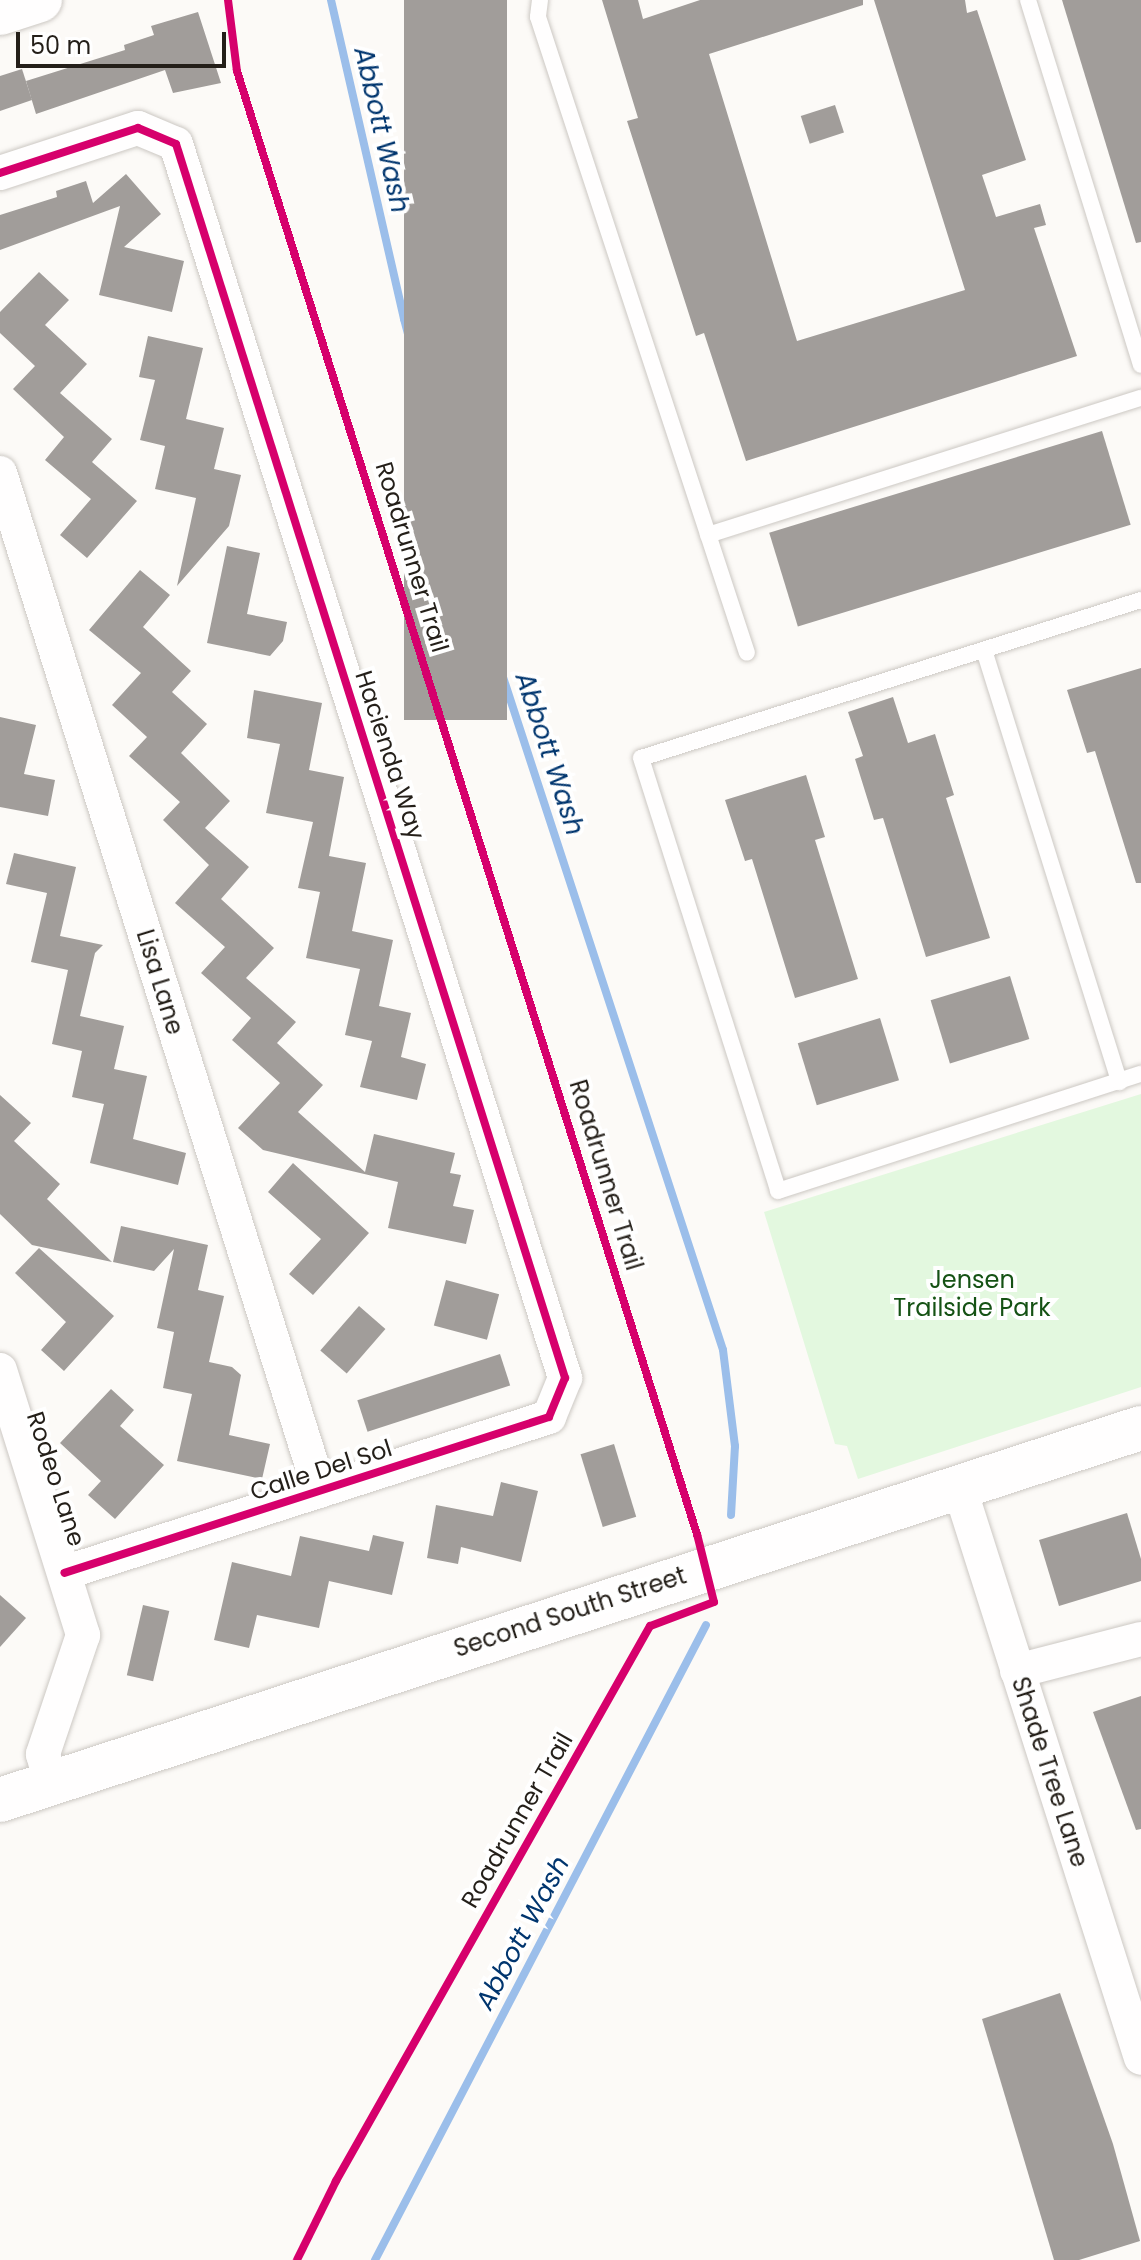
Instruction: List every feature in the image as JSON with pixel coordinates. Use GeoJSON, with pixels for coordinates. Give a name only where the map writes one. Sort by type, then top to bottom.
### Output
{"type":"FeatureCollection","features":[{"type":"Feature","properties":{"kind":"street"},"geometry":{"type":"LineString","coordinates":[[0,13],[40,0]]}},
{"type":"Feature","properties":{"kind":"street","name":"Hacienda Way"},"geometry":{"type":"LineString","coordinates":[[0,173],[138,128],[176,144],[565,1378]]}},
{"type":"Feature","properties":{"kind":"street","name":"Lisa Lane"},"geometry":{"type":"LineString","coordinates":[[0,473],[320,1491]]}},
{"type":"Feature","properties":{"kind":"street","name":"Rodeo Lane"},"geometry":{"type":"LineString","coordinates":[[0,1370],[83,1635],[43,1754],[51,1783]]}},
{"type":"Feature","properties":{"kind":"street","name":"Calle Del Sol"},"geometry":{"type":"LineString","coordinates":[[64,1573],[549,1417],[565,1378]]}},
{"type":"Feature","properties":{"kind":"street","name":"Second South Street"},"geometry":{"type":"LineString","coordinates":[[0,1800],[1141,1428]]}},
{"type":"Feature","properties":{"kind":"street","name":"Shade Tree Lane"},"geometry":{"type":"LineString","coordinates":[[959,1486],[1141,2058]]}},
{"type":"Feature","properties":{"kind":"street"},"geometry":{"type":"LineString","coordinates":[[1017,1671],[1141,1639]]}},
{"type":"Feature","properties":{"kind":"lane"},"geometry":{"type":"LineString","coordinates":[[540,0],[538,17],[747,653]]}},
{"type":"Feature","properties":{"kind":"lane"},"geometry":{"type":"LineString","coordinates":[[1028,0],[1141,365]]}},
{"type":"Feature","properties":{"kind":"lane"},"geometry":{"type":"LineString","coordinates":[[708,535],[1141,398]]}},
{"type":"Feature","properties":{"kind":"lane"},"geometry":{"type":"LineString","coordinates":[[1141,600],[641,758],[778,1191],[1141,1074]]}},
{"type":"Feature","properties":{"kind":"lane"},"geometry":{"type":"LineString","coordinates":[[984,650],[1119,1082]]}},
{"type":"Feature","properties":{"kind":"green space","name":"Jensen Trailside Park"},"geometry":{"type":"Polygon","coordinates":[[[1141,1094],[1141,1387],[858,1479],[847,1446],[835,1444],[764,1212],[1141,1094]]]}},
{"type":"Feature","properties":{"kind":"building"},"geometry":{"type":"Polygon","coordinates":[[[404,0],[507,0],[507,720],[404,720],[404,0]]]}},
{"type":"Feature","properties":{"kind":"building"},"geometry":{"type":"Polygon","coordinates":[[[602,0],[638,0],[643,19],[700,0],[863,0],[863,5],[709,54],[797,341],[965,290],[874,0],[965,0],[967,13],[977,10],[1026,160],[982,175],[996,217],[1040,204],[1046,225],[1034,228],[1077,356],[746,461],[704,333],[696,336],[627,121],[638,118],[602,0]]]}},
{"type":"Feature","properties":{"kind":"building"},"geometry":{"type":"Polygon","coordinates":[[[1062,0],[1141,0],[1141,242],[1136,243],[1062,0]]]}},
{"type":"Feature","properties":{"kind":"building"},"geometry":{"type":"Polygon","coordinates":[[[198,12],[221,83],[173,93],[165,70],[36,114],[26,81],[125,50],[124,45],[154,35],[151,26],[198,12]]]}},
{"type":"Feature","properties":{"kind":"building"},"geometry":{"type":"Polygon","coordinates":[[[22,69],[32,100],[0,111],[0,76],[22,69]]]}},
{"type":"Feature","properties":{"kind":"building"},"geometry":{"type":"Polygon","coordinates":[[[835,105],[844,133],[810,144],[801,116],[835,105]]]}},
{"type":"Feature","properties":{"kind":"building"},"geometry":{"type":"Polygon","coordinates":[[[126,174],[161,214],[124,247],[184,261],[172,312],[99,295],[120,206],[0,250],[0,215],[57,197],[56,191],[86,181],[93,203],[126,174]]]}},
{"type":"Feature","properties":{"kind":"building"},"geometry":{"type":"Polygon","coordinates":[[[39,272],[69,300],[45,325],[87,364],[60,393],[112,439],[92,462],[137,501],[87,558],[60,535],[91,499],[45,460],[64,437],[13,389],[35,366],[0,333],[0,312],[39,272]]]}},
{"type":"Feature","properties":{"kind":"building"},"geometry":{"type":"Polygon","coordinates":[[[148,336],[203,348],[186,419],[224,428],[214,469],[241,475],[229,526],[177,586],[196,498],[155,489],[165,446],[140,440],[155,380],[139,377],[148,336]]]}},
{"type":"Feature","properties":{"kind":"building"},"geometry":{"type":"Polygon","coordinates":[[[1102,431],[1131,525],[798,626],[769,533],[1102,431]]]}},
{"type":"Feature","properties":{"kind":"building"},"geometry":{"type":"Polygon","coordinates":[[[227,546],[260,553],[247,614],[287,622],[283,641],[270,656],[207,643],[227,546]]]}},
{"type":"Feature","properties":{"kind":"building"},"geometry":{"type":"Polygon","coordinates":[[[140,570],[170,595],[143,627],[191,671],[172,692],[207,724],[181,753],[230,801],[205,828],[249,867],[221,899],[274,948],[246,978],[296,1022],[277,1043],[323,1085],[298,1112],[365,1172],[374,1134],[455,1153],[450,1173],[461,1175],[453,1206],[474,1210],[466,1244],[388,1228],[398,1182],[263,1150],[238,1128],[280,1083],[232,1040],[251,1018],[201,973],[225,947],[175,903],[209,865],[163,820],[180,802],[129,756],[147,737],[112,705],[141,673],[89,630],[140,570]]]}},
{"type":"Feature","properties":{"kind":"building"},"geometry":{"type":"Polygon","coordinates":[[[1141,668],[1141,883],[1136,883],[1095,751],[1087,753],[1067,690],[1141,668]]]}},
{"type":"Feature","properties":{"kind":"building"},"geometry":{"type":"Polygon","coordinates":[[[254,690],[322,703],[309,770],[344,777],[329,856],[366,863],[352,931],[393,940],[379,1006],[411,1013],[401,1057],[426,1064],[417,1100],[360,1087],[372,1041],[345,1035],[360,969],[306,958],[320,892],[298,888],[313,822],[266,813],[280,744],[247,738],[254,690]]]}},
{"type":"Feature","properties":{"kind":"building"},"geometry":{"type":"Polygon","coordinates":[[[893,697],[908,743],[935,734],[954,795],[946,798],[990,938],[926,957],[883,818],[874,820],[855,759],[863,756],[848,712],[893,697]]]}},
{"type":"Feature","properties":{"kind":"building"},"geometry":{"type":"Polygon","coordinates":[[[0,717],[36,725],[24,774],[55,780],[48,816],[0,807],[0,717]]]}},
{"type":"Feature","properties":{"kind":"building"},"geometry":{"type":"Polygon","coordinates":[[[806,775],[825,837],[815,840],[858,979],[795,998],[752,859],[745,861],[725,800],[806,775]]]}},
{"type":"Feature","properties":{"kind":"building"},"geometry":{"type":"Polygon","coordinates":[[[14,853],[76,867],[60,936],[103,945],[95,953],[80,1016],[124,1026],[114,1069],[147,1076],[133,1139],[186,1153],[178,1185],[90,1163],[104,1104],[72,1097],[82,1051],[52,1044],[68,970],[31,962],[47,893],[6,884],[14,853]]]}},
{"type":"Feature","properties":{"kind":"building"},"geometry":{"type":"Polygon","coordinates":[[[1010,976],[1029,1039],[950,1063],[931,1000],[1010,976]]]}},
{"type":"Feature","properties":{"kind":"building"},"geometry":{"type":"Polygon","coordinates":[[[880,1018],[899,1080],[817,1105],[798,1043],[880,1018]]]}},
{"type":"Feature","properties":{"kind":"building"},"geometry":{"type":"Polygon","coordinates":[[[0,1095],[31,1123],[14,1141],[60,1184],[47,1199],[112,1262],[32,1245],[0,1214],[0,1095]]]}},
{"type":"Feature","properties":{"kind":"building"},"geometry":{"type":"Polygon","coordinates":[[[293,1163],[369,1233],[313,1295],[289,1274],[321,1239],[268,1192],[293,1163]]]}},
{"type":"Feature","properties":{"kind":"building"},"geometry":{"type":"Polygon","coordinates":[[[121,1226],[208,1245],[198,1290],[224,1296],[209,1362],[232,1367],[241,1375],[229,1435],[270,1444],[262,1479],[177,1461],[192,1394],[163,1388],[174,1332],[157,1328],[174,1249],[154,1271],[113,1262],[121,1226]]]}},
{"type":"Feature","properties":{"kind":"building"},"geometry":{"type":"Polygon","coordinates":[[[39,1248],[114,1316],[64,1371],[41,1350],[66,1322],[15,1273],[39,1248]]]}},
{"type":"Feature","properties":{"kind":"building"},"geometry":{"type":"Polygon","coordinates":[[[446,1280],[499,1294],[487,1340],[434,1325],[446,1280]]]}},
{"type":"Feature","properties":{"kind":"building"},"geometry":{"type":"Polygon","coordinates":[[[359,1306],[385,1329],[347,1373],[320,1351],[359,1306]]]}},
{"type":"Feature","properties":{"kind":"building"},"geometry":{"type":"Polygon","coordinates":[[[500,1354],[510,1385],[368,1432],[357,1400],[500,1354]]]}},
{"type":"Feature","properties":{"kind":"building"},"geometry":{"type":"Polygon","coordinates":[[[111,1389],[134,1410],[120,1426],[164,1465],[115,1519],[88,1495],[101,1481],[60,1443],[111,1389]]]}},
{"type":"Feature","properties":{"kind":"building"},"geometry":{"type":"Polygon","coordinates":[[[614,1444],[636,1517],[603,1527],[581,1454],[614,1444]]]}},
{"type":"Feature","properties":{"kind":"building"},"geometry":{"type":"Polygon","coordinates":[[[501,1482],[538,1491],[521,1562],[461,1547],[458,1564],[427,1558],[436,1505],[493,1516],[501,1482]]]}},
{"type":"Feature","properties":{"kind":"building"},"geometry":{"type":"Polygon","coordinates":[[[1127,1513],[1141,1559],[1141,1581],[1059,1606],[1039,1540],[1127,1513]]]}},
{"type":"Feature","properties":{"kind":"building"},"geometry":{"type":"Polygon","coordinates":[[[373,1535],[404,1542],[392,1595],[329,1581],[319,1628],[257,1615],[249,1648],[214,1640],[232,1562],[291,1576],[300,1536],[369,1551],[373,1535]]]}},
{"type":"Feature","properties":{"kind":"building"},"geometry":{"type":"Polygon","coordinates":[[[0,1595],[26,1618],[0,1647],[0,1595]]]}},
{"type":"Feature","properties":{"kind":"building"},"geometry":{"type":"Polygon","coordinates":[[[143,1605],[169,1611],[153,1681],[127,1675],[143,1605]]]}},
{"type":"Feature","properties":{"kind":"building"},"geometry":{"type":"Polygon","coordinates":[[[1141,1696],[1141,1829],[1136,1830],[1093,1712],[1141,1696]]]}},
{"type":"Feature","properties":{"kind":"building"},"geometry":{"type":"Polygon","coordinates":[[[1060,1993],[1113,2144],[1140,2241],[1079,2260],[1054,2260],[982,2019],[1060,1993]]]}},
{"type":"Feature","properties":{"kind":"waterway","name":"Abbott Wash"},"geometry":{"type":"LineString","coordinates":[[331,0],[404,319],[483,616],[723,1350],[735,1446],[731,1515]]}},
{"type":"Feature","properties":{"kind":"waterway","name":"Abbott Wash"},"geometry":{"type":"LineString","coordinates":[[375,2260],[706,1625]]}},
{"type":"Feature","properties":{"kind":"cycle path","name":"Roadrunner Trail"},"geometry":{"type":"LineString","coordinates":[[228,0],[237,71],[697,1534],[714,1602],[650,1626],[336,2181],[297,2260]]}},
{"type":"Feature","properties":{"kind":"cycle path"},"geometry":{"type":"LineString","coordinates":[[0,173],[138,128],[176,144],[565,1378],[549,1417],[64,1573]]}}]}
